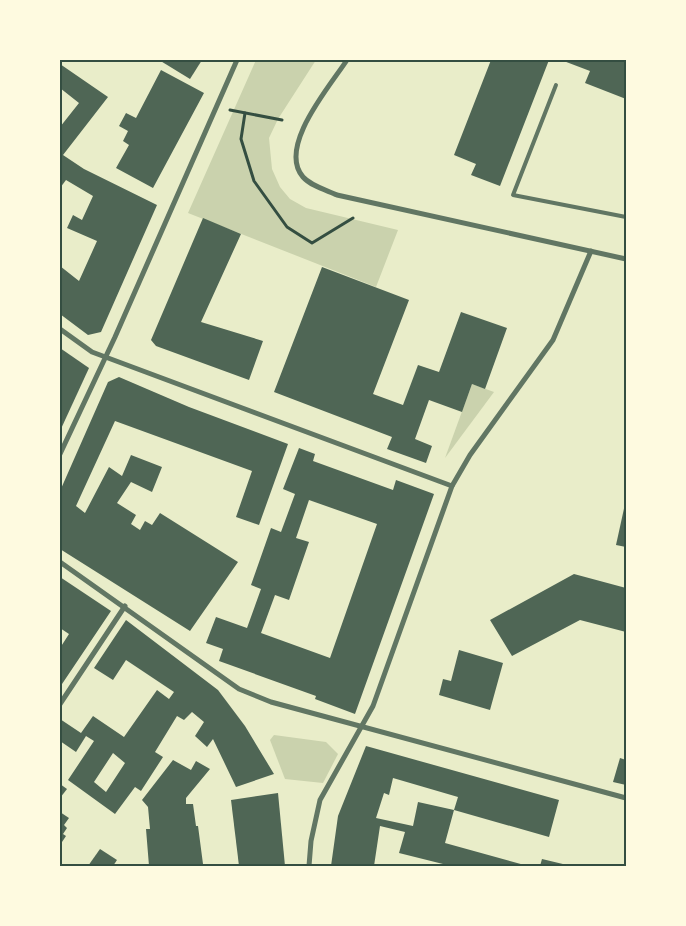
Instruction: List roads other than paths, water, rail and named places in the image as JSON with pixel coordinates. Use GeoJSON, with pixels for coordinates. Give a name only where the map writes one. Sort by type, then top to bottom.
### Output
{"type":"FeatureCollection","features":[{"type":"Feature","properties":{"kind":"street"},"geometry":{"type":"LineString","coordinates":[[60,454],[106,357],[237,60]]}},
{"type":"Feature","properties":{"kind":"street"},"geometry":{"type":"LineString","coordinates":[[346,60],[297,140],[297,164],[302,176],[336,196],[626,259]]}},
{"type":"Feature","properties":{"kind":"street"},"geometry":{"type":"LineString","coordinates":[[309,866],[311,841],[320,800],[362,729],[373,706],[452,486],[470,455],[553,340],[591,251]]}},
{"type":"Feature","properties":{"kind":"street"},"geometry":{"type":"LineString","coordinates":[[60,329],[83,346],[106,357],[452,486]]}},
{"type":"Feature","properties":{"kind":"street"},"geometry":{"type":"LineString","coordinates":[[60,562],[125,606],[239,689],[271,702],[362,729],[390,734],[626,798]]}},
{"type":"Feature","properties":{"kind":"street"},"geometry":{"type":"LineString","coordinates":[[60,704],[125,606]]}},
{"type":"Feature","properties":{"kind":"lane"},"geometry":{"type":"LineString","coordinates":[[556,84],[513,195],[626,217]]}}]}
